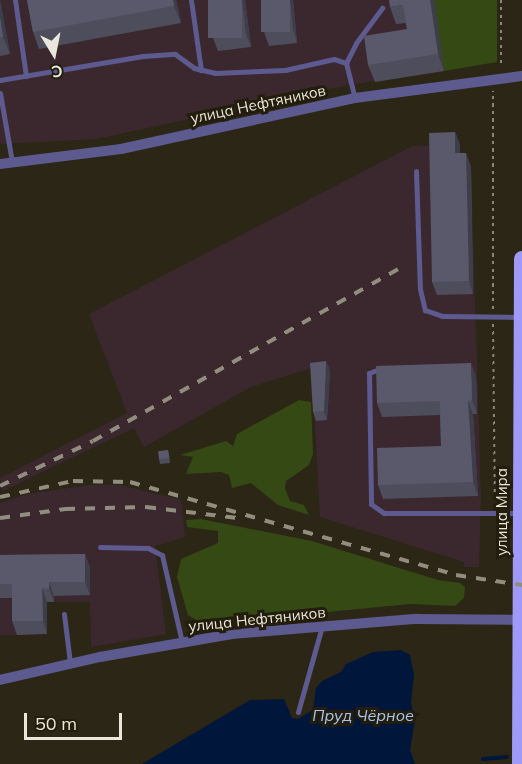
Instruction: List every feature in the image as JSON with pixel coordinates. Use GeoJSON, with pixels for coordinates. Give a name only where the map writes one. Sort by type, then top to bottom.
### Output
{"type":"FeatureCollection","features":[{"type":"Feature","properties":{"kind":"highway","name":"улица Мира"},"geometry":{"type":"LineString","coordinates":[[520,764],[519,513],[522,260]]}},
{"type":"Feature","properties":{"kind":"street","name":"улица Нефтяников"},"geometry":{"type":"LineString","coordinates":[[0,164],[121,149],[355,98],[522,76]]}},
{"type":"Feature","properties":{"kind":"street","name":"улица Нефтяников"},"geometry":{"type":"LineString","coordinates":[[0,680],[70,663],[182,642],[322,626],[416,620],[521,620]]}},
{"type":"Feature","properties":{"kind":"lane"},"geometry":{"type":"LineString","coordinates":[[15,0],[26,76]]}},
{"type":"Feature","properties":{"kind":"lane"},"geometry":{"type":"LineString","coordinates":[[190,0],[201,70]]}},
{"type":"Feature","properties":{"kind":"lane"},"geometry":{"type":"LineString","coordinates":[[355,98],[346,63],[356,43],[382,8]]}},
{"type":"Feature","properties":{"kind":"lane"},"geometry":{"type":"LineString","coordinates":[[0,80],[175,54],[201,70],[215,73],[285,70],[334,59],[346,63]]}},
{"type":"Feature","properties":{"kind":"lane"},"geometry":{"type":"LineString","coordinates":[[0,93],[12,162]]}},
{"type":"Feature","properties":{"kind":"lane"},"geometry":{"type":"LineString","coordinates":[[416,171],[420,289],[425,310],[442,316],[521,317]]}},
{"type":"Feature","properties":{"kind":"lane"},"geometry":{"type":"LineString","coordinates":[[390,368],[369,373],[371,504],[384,513],[519,513]]}},
{"type":"Feature","properties":{"kind":"lane"},"geometry":{"type":"LineString","coordinates":[[100,547],[148,548],[162,555],[182,642]]}},
{"type":"Feature","properties":{"kind":"lane"},"geometry":{"type":"LineString","coordinates":[[64,614],[70,663]]}},
{"type":"Feature","properties":{"kind":"lane"},"geometry":{"type":"LineString","coordinates":[[298,712],[322,626]]}},
{"type":"Feature","properties":{"kind":"path"},"geometry":{"type":"LineString","coordinates":[[495,514],[491,94],[501,78],[501,0]]}},
{"type":"Feature","properties":{"kind":"shaded area"},"geometry":{"type":"Polygon","coordinates":[[[0,0],[434,0],[444,71],[348,85],[96,139],[0,144],[0,0]]]}},
{"type":"Feature","properties":{"kind":"shaded area"},"geometry":{"type":"Polygon","coordinates":[[[460,145],[460,167],[471,167],[481,498],[479,567],[464,567],[464,562],[320,517],[312,368],[251,387],[144,447],[134,428],[3,491],[0,478],[127,413],[89,314],[412,146],[460,145]]]}},
{"type":"Feature","properties":{"kind":"shaded area"},"geometry":{"type":"Polygon","coordinates":[[[90,485],[121,485],[181,500],[185,537],[155,546],[166,634],[91,647],[90,602],[48,602],[17,635],[0,635],[0,503],[27,494],[90,485]]]}},
{"type":"Feature","properties":{"kind":"green space"},"geometry":{"type":"Polygon","coordinates":[[[434,0],[497,0],[497,62],[444,71],[434,0]]]}},
{"type":"Feature","properties":{"kind":"green space"},"geometry":{"type":"Polygon","coordinates":[[[299,400],[311,402],[313,454],[309,465],[286,481],[285,488],[290,501],[304,505],[309,515],[278,505],[251,483],[232,488],[229,475],[221,472],[186,474],[193,457],[180,455],[226,441],[233,446],[237,434],[299,400]]]}},
{"type":"Feature","properties":{"kind":"green space"},"geometry":{"type":"Polygon","coordinates":[[[201,519],[312,541],[438,580],[460,583],[465,587],[464,598],[455,606],[411,604],[203,624],[188,615],[177,577],[181,559],[218,543],[218,531],[187,527],[186,520],[201,519]]]}},
{"type":"Feature","properties":{"kind":"water","name":"Пруд Чёрное"},"geometry":{"type":"Polygon","coordinates":[[[401,650],[410,655],[414,674],[411,703],[415,720],[410,750],[415,764],[142,764],[250,700],[284,699],[292,718],[298,719],[313,710],[316,688],[322,681],[341,672],[346,664],[373,652],[401,650]]]}},
{"type":"Feature","properties":{"kind":"building"},"geometry":{"type":"Polygon","coordinates":[[[27,0],[173,0],[174,6],[33,32],[27,0]]]}},
{"type":"Feature","properties":{"kind":"building"},"geometry":{"type":"Polygon","coordinates":[[[208,0],[242,0],[242,38],[208,38],[208,0]]]}},
{"type":"Feature","properties":{"kind":"building"},"geometry":{"type":"Polygon","coordinates":[[[261,0],[290,0],[290,32],[261,32],[261,0]]]}},
{"type":"Feature","properties":{"kind":"building"},"geometry":{"type":"Polygon","coordinates":[[[389,0],[430,0],[438,54],[368,65],[364,36],[407,29],[403,5],[390,7],[389,0]]]}},
{"type":"Feature","properties":{"kind":"building"},"geometry":{"type":"Polygon","coordinates":[[[0,17],[3,37],[0,37],[0,17]]]}},
{"type":"Feature","properties":{"kind":"building"},"geometry":{"type":"Polygon","coordinates":[[[455,132],[455,153],[466,153],[469,281],[432,282],[429,133],[455,132]]]}},
{"type":"Feature","properties":{"kind":"building"},"geometry":{"type":"Polygon","coordinates":[[[326,361],[324,411],[313,412],[310,363],[326,361]]]}},
{"type":"Feature","properties":{"kind":"building"},"geometry":{"type":"Polygon","coordinates":[[[471,363],[472,400],[468,401],[473,482],[378,485],[377,448],[441,446],[440,401],[377,403],[376,366],[471,363]]]}},
{"type":"Feature","properties":{"kind":"building"},"geometry":{"type":"Polygon","coordinates":[[[168,450],[169,458],[159,459],[158,451],[168,450]]]}},
{"type":"Feature","properties":{"kind":"building"},"geometry":{"type":"Polygon","coordinates":[[[85,554],[85,582],[49,582],[49,589],[42,588],[43,621],[12,621],[12,584],[0,584],[0,555],[85,554]]]}},
{"type":"Feature","properties":{"kind":"waterway"},"geometry":{"type":"LineString","coordinates":[[483,759],[507,757]]}},
{"type":"Feature","properties":{"kind":"railway"},"geometry":{"type":"LineString","coordinates":[[0,486],[93,441],[398,269]]}},
{"type":"Feature","properties":{"kind":"railway"},"geometry":{"type":"LineString","coordinates":[[0,497],[73,481],[130,482],[456,575],[522,585]]}},
{"type":"Feature","properties":{"kind":"railway"},"geometry":{"type":"LineString","coordinates":[[0,518],[65,509],[146,507],[237,518]]}}]}
